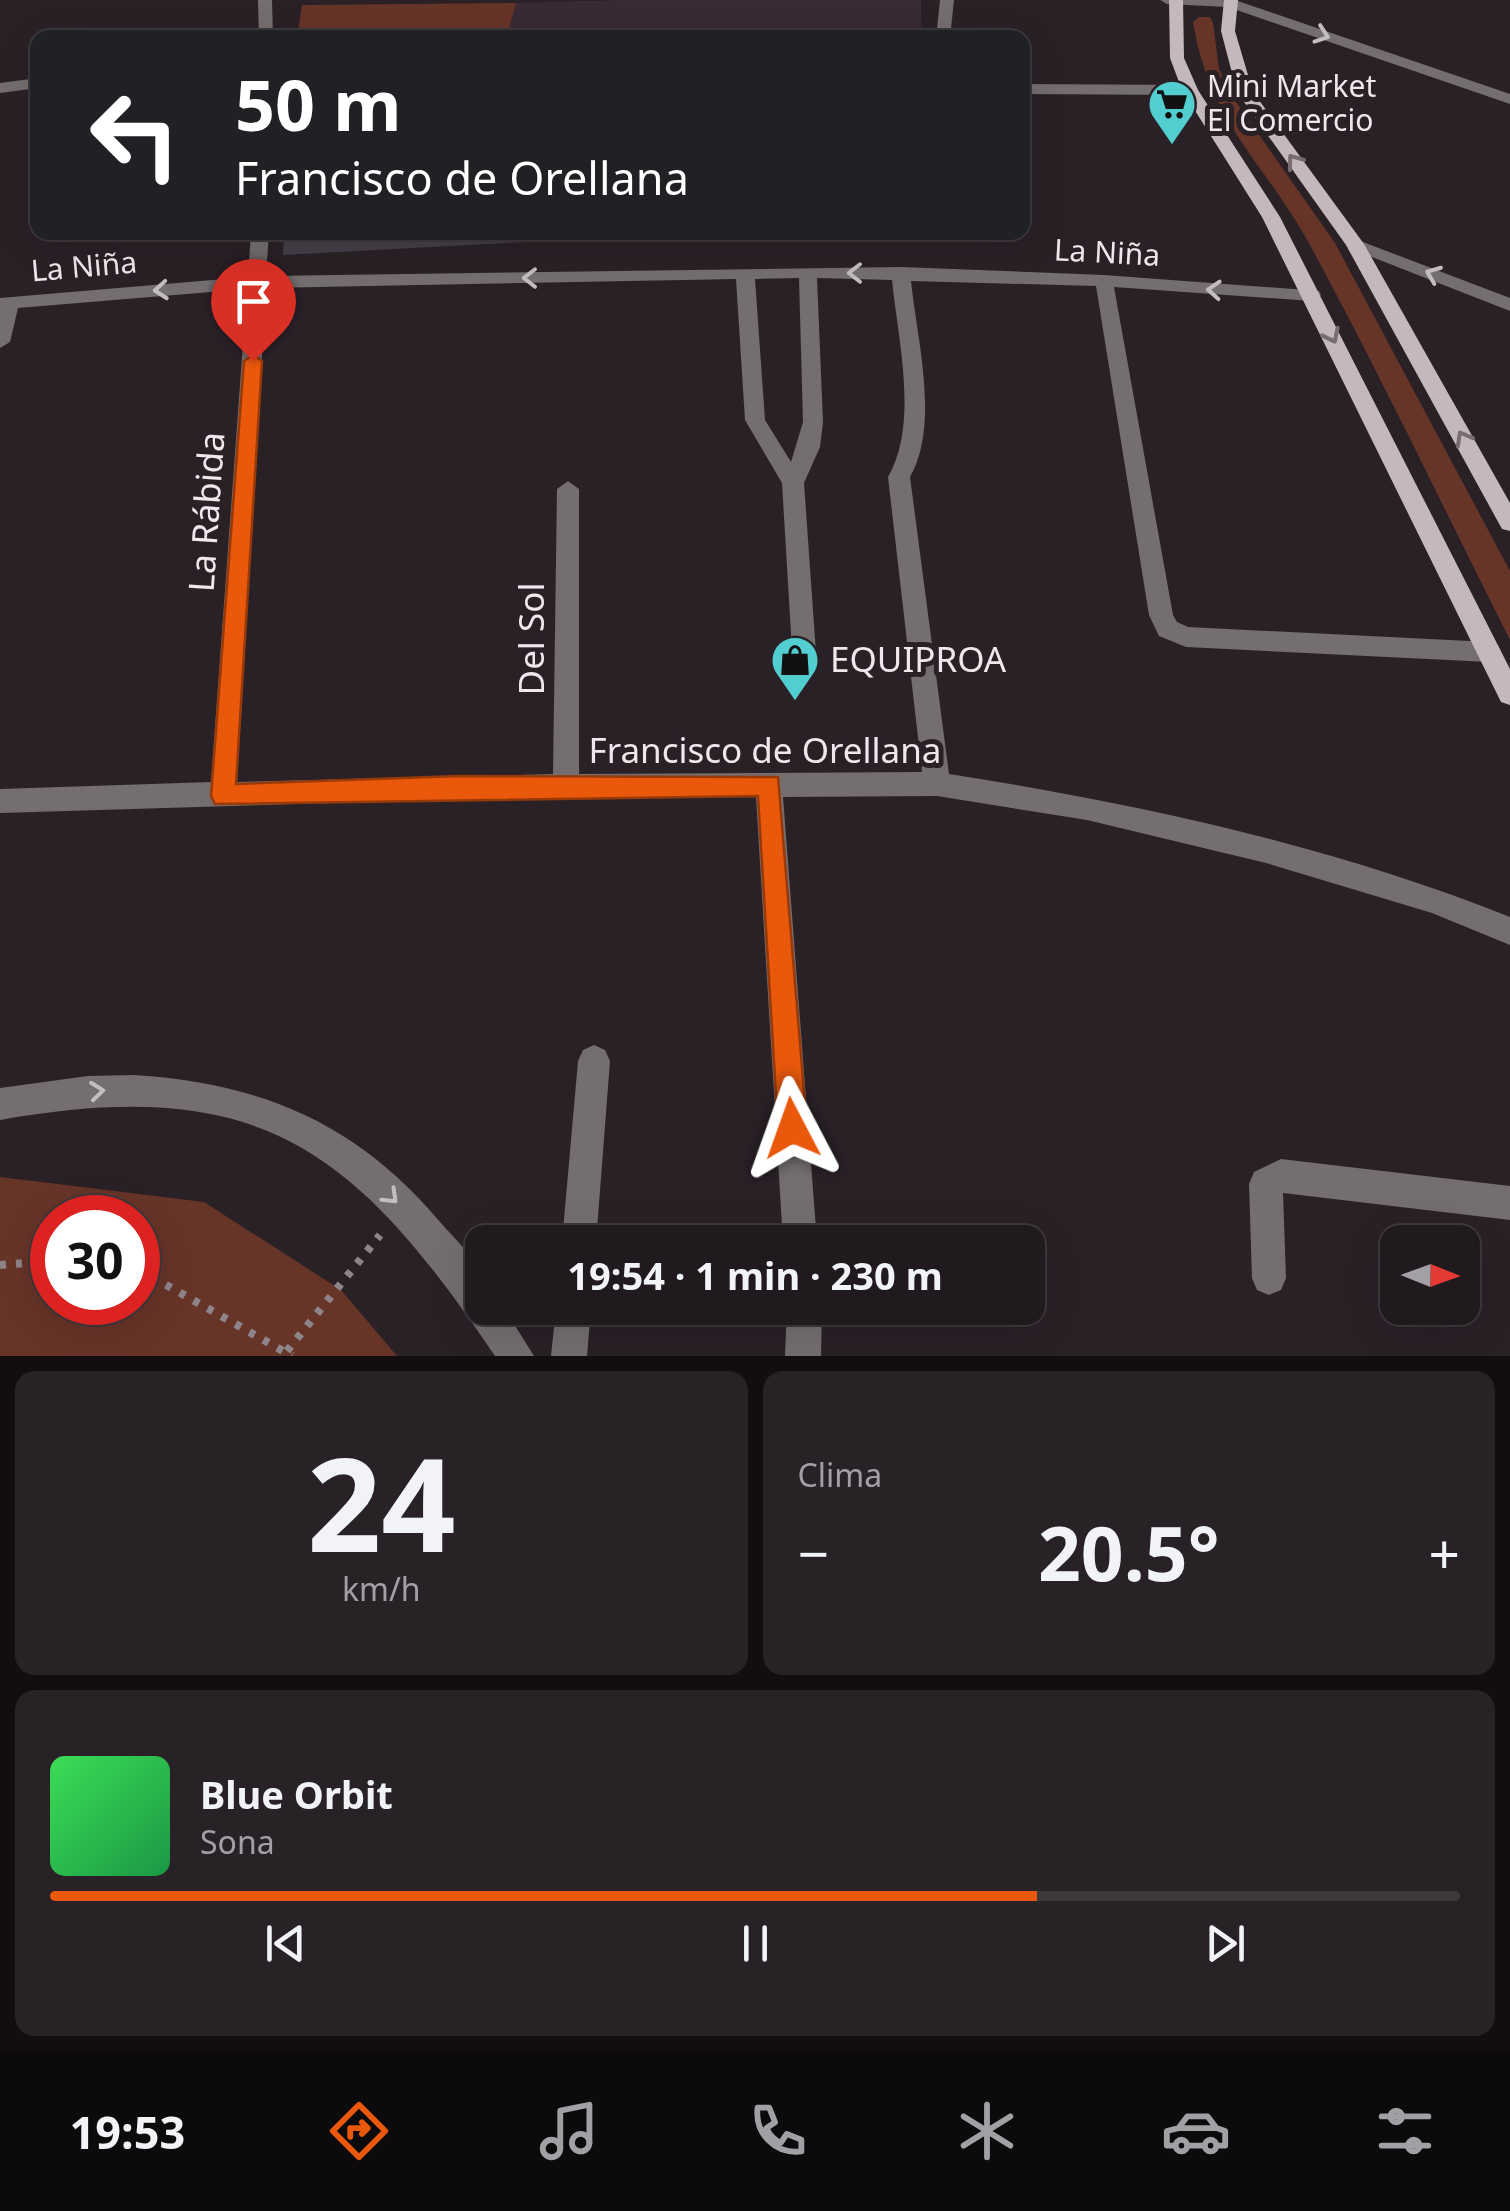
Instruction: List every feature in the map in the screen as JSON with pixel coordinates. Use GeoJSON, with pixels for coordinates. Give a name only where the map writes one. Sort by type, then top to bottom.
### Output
{"type":"FeatureCollection","features":[{"type":"Feature","properties":{"kind":"main road"},"geometry":{"type":"LineString","coordinates":[[1173,0],[1177,58],[1190,90],[1271,217],[1510,694]]}},
{"type":"Feature","properties":{"kind":"main road"},"geometry":{"type":"LineString","coordinates":[[1230,2],[1228,31],[1245,92],[1356,244],[1510,524]]}},
{"type":"Feature","properties":{"kind":"street"},"geometry":{"type":"LineString","coordinates":[[265,0],[266,30]]}},
{"type":"Feature","properties":{"kind":"street"},"geometry":{"type":"LineString","coordinates":[[944,30],[948,0]]}},
{"type":"Feature","properties":{"kind":"street"},"geometry":{"type":"LineString","coordinates":[[1173,0],[1230,2],[1510,99]]}},
{"type":"Feature","properties":{"kind":"street"},"geometry":{"type":"LineString","coordinates":[[0,88],[30,84]]}},
{"type":"Feature","properties":{"kind":"street"},"geometry":{"type":"LineString","coordinates":[[1030,89],[1190,90]]}},
{"type":"Feature","properties":{"kind":"street","name":"La Rábida"},"geometry":{"type":"LineString","coordinates":[[223,796],[260,240]]}},
{"type":"Feature","properties":{"kind":"street"},"geometry":{"type":"LineString","coordinates":[[1356,244],[1510,305]]}},
{"type":"Feature","properties":{"kind":"street"},"geometry":{"type":"LineString","coordinates":[[793,482],[809,447],[813,422],[808,272]]}},
{"type":"Feature","properties":{"kind":"street","name":"La Niña"},"geometry":{"type":"LineString","coordinates":[[5,304],[258,282],[808,272],[1104,282],[1312,295]]}},
{"type":"Feature","properties":{"kind":"street"},"geometry":{"type":"LineString","coordinates":[[745,273],[755,420],[793,482],[805,667]]}},
{"type":"Feature","properties":{"kind":"street"},"geometry":{"type":"LineString","coordinates":[[901,273],[916,430],[911,456],[899,478],[937,784]]}},
{"type":"Feature","properties":{"kind":"street"},"geometry":{"type":"LineString","coordinates":[[1104,282],[1161,615],[1168,628],[1186,637],[1488,652]]}},
{"type":"Feature","properties":{"kind":"street"},"geometry":{"type":"LineString","coordinates":[[0,342],[5,304]]}},
{"type":"Feature","properties":{"kind":"street","name":"Del Sol"},"geometry":{"type":"LineString","coordinates":[[566,788],[568,489]]}},
{"type":"Feature","properties":{"kind":"street","name":"Francisco de Orellana"},"geometry":{"type":"LineString","coordinates":[[0,801],[937,784],[1087,808],[1266,850],[1433,900],[1510,931]]}},
{"type":"Feature","properties":{"kind":"street"},"geometry":{"type":"LineString","coordinates":[[769,785],[799,1225]]}},
{"type":"Feature","properties":{"kind":"street"},"geometry":{"type":"LineString","coordinates":[[580,1225],[594,1061]]}},
{"type":"Feature","properties":{"kind":"street"},"geometry":{"type":"LineString","coordinates":[[0,1104],[110,1089],[186,1092],[302,1127],[348,1155],[402,1206],[465,1285]]}},
{"type":"Feature","properties":{"kind":"street"},"geometry":{"type":"LineString","coordinates":[[1269,1278],[1264,1194],[1266,1184],[1281,1176],[1510,1204]]}},
{"type":"Feature","properties":{"kind":"street"},"geometry":{"type":"LineString","coordinates":[[495,1325],[516,1356]]}},
{"type":"Feature","properties":{"kind":"street"},"geometry":{"type":"LineString","coordinates":[[570,1356],[573,1325]]}},
{"type":"Feature","properties":{"kind":"street"},"geometry":{"type":"LineString","coordinates":[[803,1356],[804,1325]]}},
{"type":"Feature","properties":{"kind":"path"},"geometry":{"type":"LineString","coordinates":[[160,1281],[289,1354],[402,1206]]}},
{"type":"Feature","properties":{"kind":"path"},"geometry":{"type":"LineString","coordinates":[[0,1265],[30,1263]]}},
{"type":"Feature","properties":{"kind":"shaded area"},"geometry":{"type":"Polygon","coordinates":[[[921,0],[921,30],[509,30],[516,3],[921,0]]]}},
{"type":"Feature","properties":{"kind":"shaded area"},"geometry":{"type":"Polygon","coordinates":[[[516,3],[509,30],[298,30],[302,5],[516,3]]]}},
{"type":"Feature","properties":{"kind":"shaded area"},"geometry":{"type":"Polygon","coordinates":[[[1199,17],[1210,17],[1219,69],[1236,102],[1335,243],[1510,571],[1510,640],[1311,247],[1241,141],[1212,89],[1193,22],[1199,17]]]}},
{"type":"Feature","properties":{"kind":"shaded area"},"geometry":{"type":"Polygon","coordinates":[[[0,1177],[147,1195],[30,1195],[30,1325],[160,1325],[160,1197],[204,1202],[341,1290],[397,1356],[0,1356],[0,1177]]]}},
{"type":"Feature","properties":{"kind":"building"},"geometry":{"type":"Polygon","coordinates":[[[284,240],[523,242],[283,255],[284,240]]]}},
{"type":"Feature","properties":{"kind":"place","name":"Mini Market El Comercio"},"geometry":{"type":"Point","coordinates":[1172,146]}},
{"type":"Feature","properties":{"kind":"place","name":"EQUIPROA"},"geometry":{"type":"Point","coordinates":[795,702]}},
{"type":"Feature","properties":{"kind":"route"},"geometry":{"type":"LineString","coordinates":[[253,361],[223,796],[459,787],[769,785],[792,1128]]}}]}
